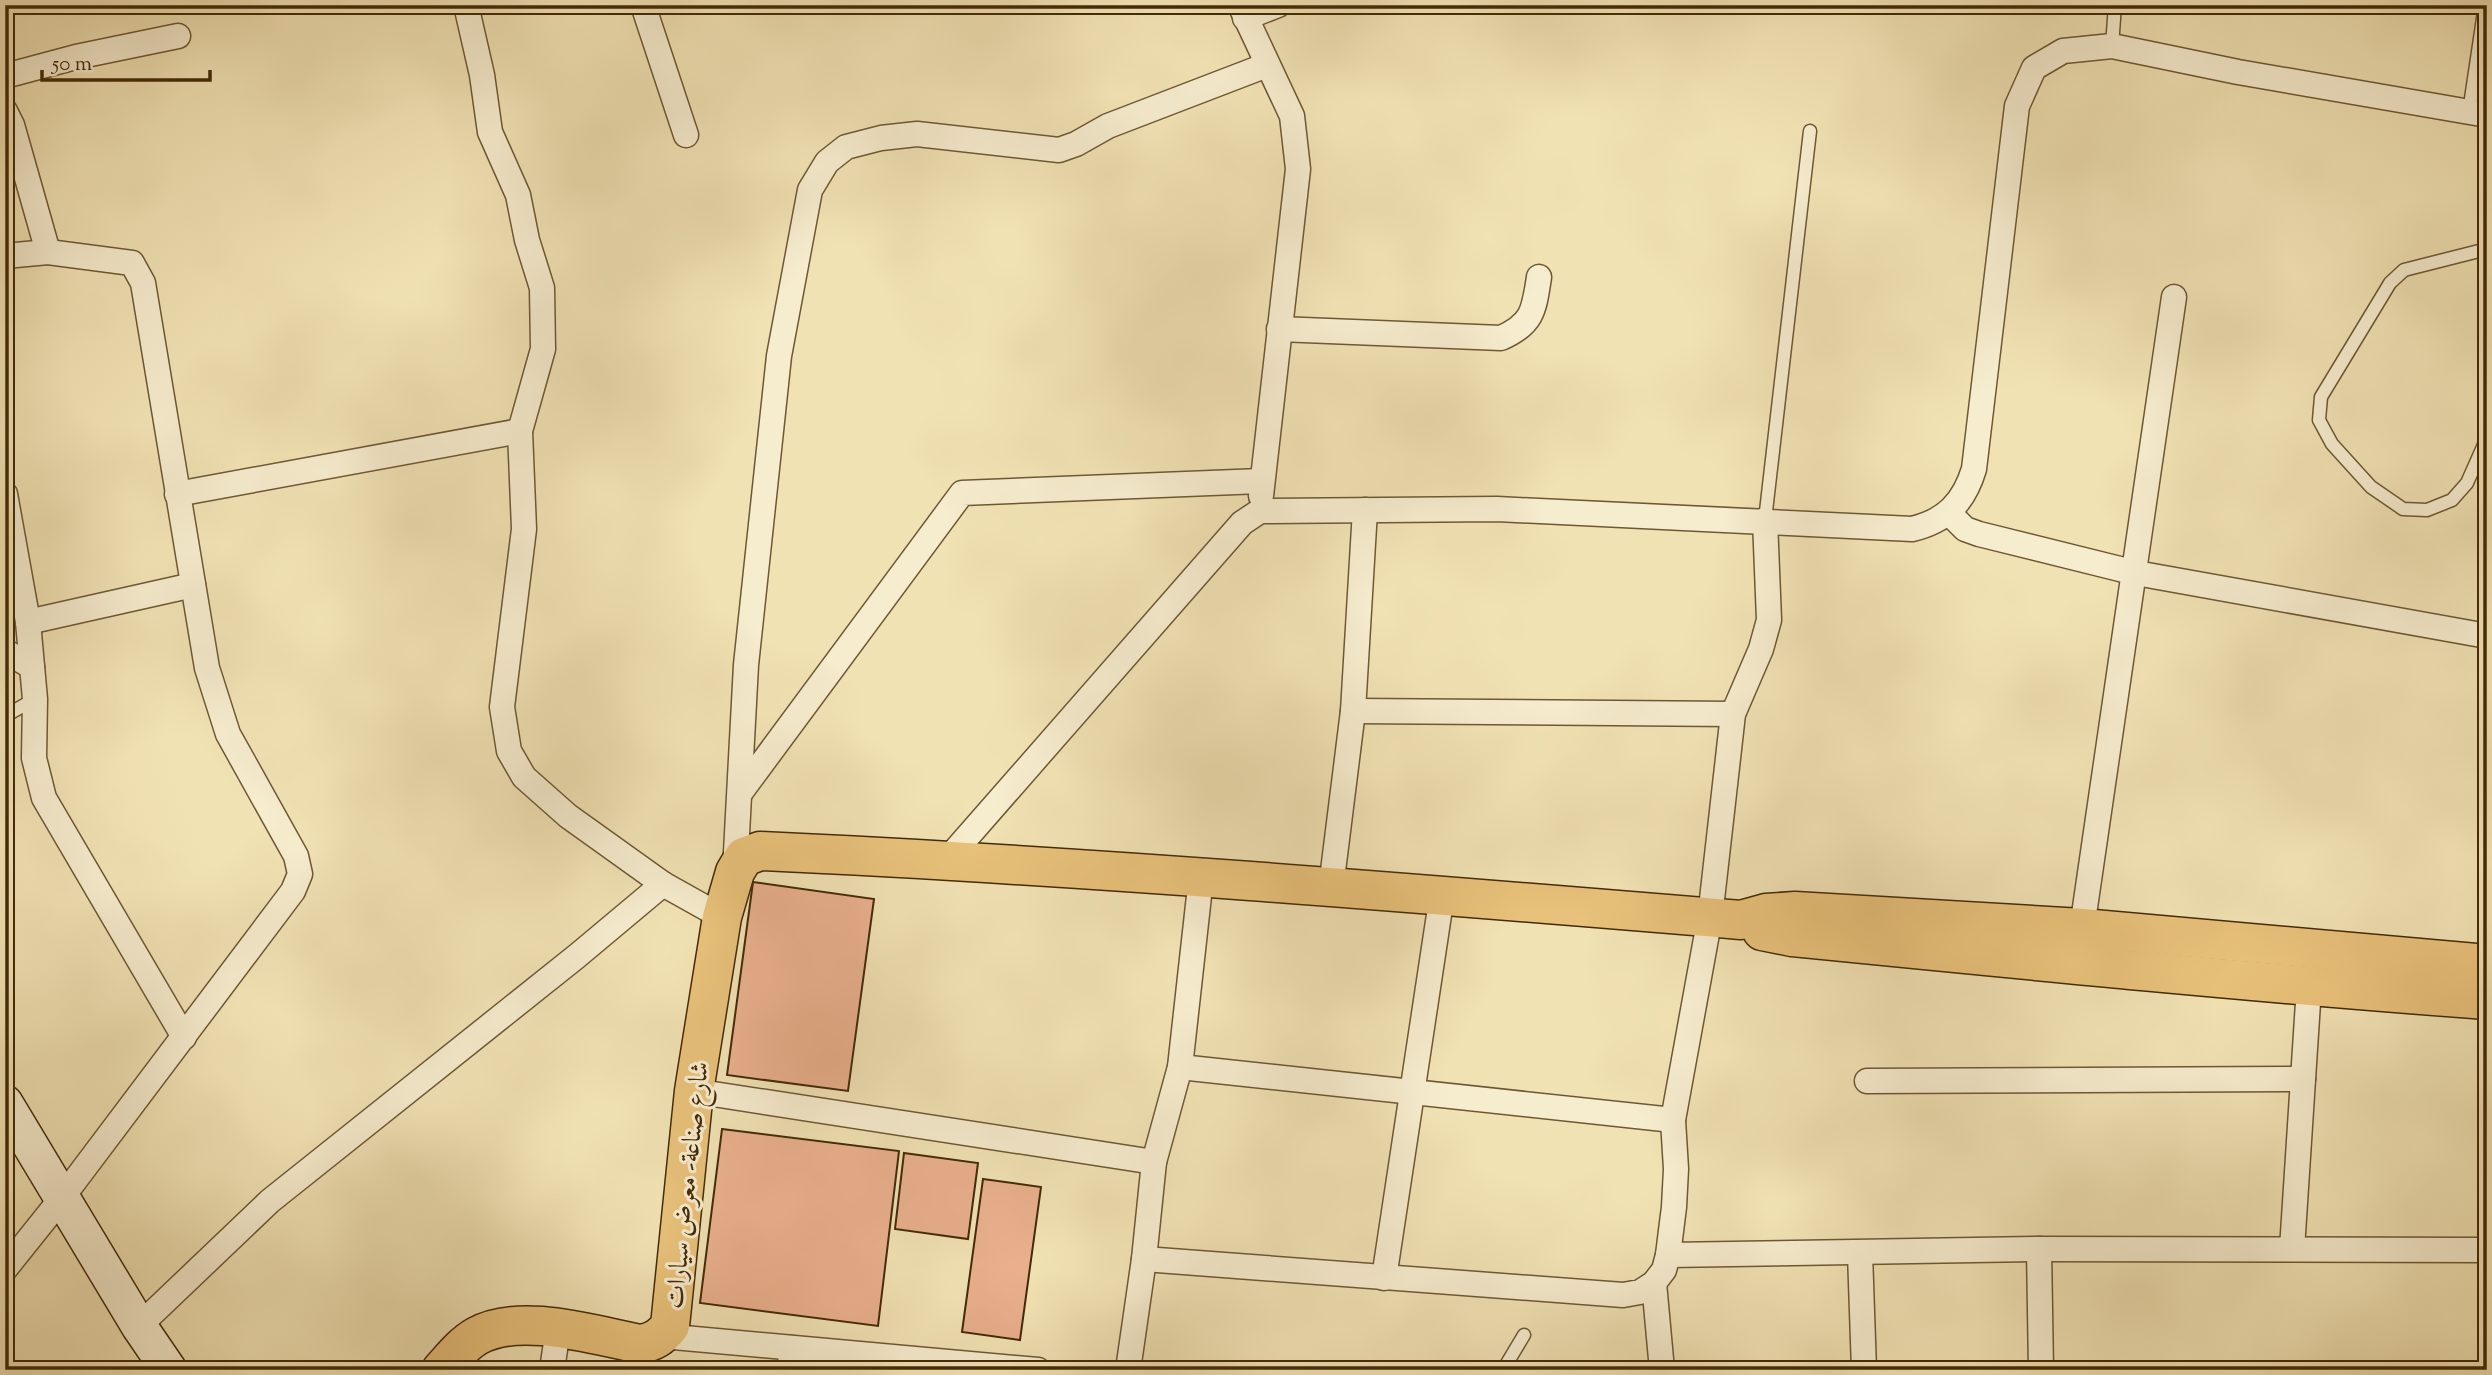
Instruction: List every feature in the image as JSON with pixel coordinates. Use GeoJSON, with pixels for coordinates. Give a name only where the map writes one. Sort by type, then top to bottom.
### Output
{"type":"FeatureCollection","features":[{"type":"Feature","properties":{"kind":"main road"},"geometry":{"type":"LineString","coordinates":[[747,861],[947,860],[1442,895],[1726,919],[1795,911],[2082,928],[2487,964]]}},
{"type":"Feature","properties":{"kind":"main road","name":"شارع صناعة- معرض سيارات"},"geometry":{"type":"LineString","coordinates":[[441,1370],[475,1338],[498,1328],[524,1326],[558,1329],[639,1344],[652,1342],[662,1336],[670,1326],[694,1090],[722,917],[747,861]]}},
{"type":"Feature","properties":{"kind":"main road"},"geometry":{"type":"LineString","coordinates":[[1726,919],[1785,936],[2309,987],[2487,1000]]}},
{"type":"Feature","properties":{"kind":"main road"},"geometry":{"type":"LineString","coordinates":[[5,1103],[139,1326],[169,1370]]}},
{"type":"Feature","properties":{"kind":"street"},"geometry":{"type":"LineString","coordinates":[[466,5],[482,75],[489,132],[518,194],[527,240],[542,288],[543,349],[520,431],[524,528],[502,707],[509,751],[524,777],[568,816],[663,884],[722,917]]}},
{"type":"Feature","properties":{"kind":"street"},"geometry":{"type":"LineString","coordinates":[[643,5],[686,135]]}},
{"type":"Feature","properties":{"kind":"street"},"geometry":{"type":"LineString","coordinates":[[1260,511],[1261,481],[1298,169],[1292,116],[1242,11],[1278,5]]}},
{"type":"Feature","properties":{"kind":"street"},"geometry":{"type":"LineString","coordinates":[[5,76],[76,57],[178,36]]}},
{"type":"Feature","properties":{"kind":"street"},"geometry":{"type":"LineString","coordinates":[[947,860],[1242,523],[1260,511],[1497,509],[1912,529],[1927,526],[1949,513],[1968,487],[1974,469],[2017,106],[2034,68],[2063,51],[2112,46],[2238,72],[2478,113]]}},
{"type":"Feature","properties":{"kind":"street"},"geometry":{"type":"LineString","coordinates":[[747,861],[740,793],[746,665],[779,356],[810,190],[827,162],[846,147],[881,138],[917,134],[1059,150],[1108,126],[1268,65]]}},
{"type":"Feature","properties":{"kind":"street"},"geometry":{"type":"LineString","coordinates":[[5,111],[12,125],[48,252]]}},
{"type":"Feature","properties":{"kind":"street"},"geometry":{"type":"LineString","coordinates":[[5,256],[48,252],[132,263],[143,283],[207,668],[228,734],[296,856],[300,874],[293,891],[184,1037],[5,1269]]}},
{"type":"Feature","properties":{"kind":"street"},"geometry":{"type":"LineString","coordinates":[[1279,329],[1501,338],[1519,330],[1530,318],[1539,277]]}},
{"type":"Feature","properties":{"kind":"street"},"geometry":{"type":"LineString","coordinates":[[2082,928],[2136,573],[2174,298]]}},
{"type":"Feature","properties":{"kind":"street"},"geometry":{"type":"LineString","coordinates":[[177,494],[520,431]]}},
{"type":"Feature","properties":{"kind":"street"},"geometry":{"type":"LineString","coordinates":[[740,793],[962,494],[1261,481]]}},
{"type":"Feature","properties":{"kind":"street"},"geometry":{"type":"LineString","coordinates":[[5,494],[28,622],[35,699],[34,758],[44,798],[184,1037]]}},
{"type":"Feature","properties":{"kind":"street"},"geometry":{"type":"LineString","coordinates":[[1331,887],[1353,711],[1365,510]]}},
{"type":"Feature","properties":{"kind":"street"},"geometry":{"type":"LineString","coordinates":[[1949,513],[1965,529],[1979,534],[2136,573],[2487,636]]}},
{"type":"Feature","properties":{"kind":"street"},"geometry":{"type":"LineString","coordinates":[[1144,1259],[1623,1295],[1640,1292],[1654,1283],[1664,1270],[1668,1255],[1674,1207],[1676,1169],[1673,1120],[1726,919],[1733,715],[1761,649],[1769,620],[1765,520]]}},
{"type":"Feature","properties":{"kind":"street"},"geometry":{"type":"LineString","coordinates":[[28,622],[193,585]]}},
{"type":"Feature","properties":{"kind":"street"},"geometry":{"type":"LineString","coordinates":[[5,651],[32,667]]}},
{"type":"Feature","properties":{"kind":"street"},"geometry":{"type":"LineString","coordinates":[[1353,711],[1733,715]]}},
{"type":"Feature","properties":{"kind":"street"},"geometry":{"type":"LineString","coordinates":[[1128,1370],[1144,1259],[1154,1162],[1180,1067],[1201,878]]}},
{"type":"Feature","properties":{"kind":"street"},"geometry":{"type":"LineString","coordinates":[[139,1326],[270,1201],[663,884]]}},
{"type":"Feature","properties":{"kind":"street"},"geometry":{"type":"LineString","coordinates":[[1384,1278],[1442,895]]}},
{"type":"Feature","properties":{"kind":"street"},"geometry":{"type":"LineString","coordinates":[[2292,1250],[2309,987]]}},
{"type":"Feature","properties":{"kind":"street"},"geometry":{"type":"LineString","coordinates":[[1180,1067],[1673,1120]]}},
{"type":"Feature","properties":{"kind":"street"},"geometry":{"type":"LineString","coordinates":[[1867,1081],[2303,1079]]}},
{"type":"Feature","properties":{"kind":"street"},"geometry":{"type":"LineString","coordinates":[[694,1090],[1154,1162]]}},
{"type":"Feature","properties":{"kind":"street"},"geometry":{"type":"LineString","coordinates":[[1668,1255],[2039,1249],[2487,1250]]}},
{"type":"Feature","properties":{"kind":"street"},"geometry":{"type":"LineString","coordinates":[[2039,1249],[2040,1370]]}},
{"type":"Feature","properties":{"kind":"street"},"geometry":{"type":"LineString","coordinates":[[1860,1252],[1864,1370]]}},
{"type":"Feature","properties":{"kind":"street"},"geometry":{"type":"LineString","coordinates":[[1654,1283],[1662,1370]]}},
{"type":"Feature","properties":{"kind":"street"},"geometry":{"type":"LineString","coordinates":[[552,1370],[558,1329]]}},
{"type":"Feature","properties":{"kind":"street"},"geometry":{"type":"LineString","coordinates":[[662,1336],[791,1359],[1038,1370]]}},
{"type":"Feature","properties":{"kind":"lane"},"geometry":{"type":"LineString","coordinates":[[2112,46],[2115,5]]}},
{"type":"Feature","properties":{"kind":"lane"},"geometry":{"type":"LineString","coordinates":[[2478,113],[2486,5]]}},
{"type":"Feature","properties":{"kind":"lane"},"geometry":{"type":"LineString","coordinates":[[1765,520],[1810,131]]}},
{"type":"Feature","properties":{"kind":"lane"},"geometry":{"type":"LineString","coordinates":[[2487,249],[2404,270],[2390,283],[2321,397],[2319,420],[2332,444],[2371,487],[2403,509],[2427,510],[2452,500],[2467,483],[2487,438]]}},
{"type":"Feature","properties":{"kind":"lane"},"geometry":{"type":"LineString","coordinates":[[5,716],[35,699]]}},
{"type":"Feature","properties":{"kind":"lane"},"geometry":{"type":"LineString","coordinates":[[1503,1370],[1524,1335]]}},
{"type":"Feature","properties":{"kind":"building"},"geometry":{"type":"Polygon","coordinates":[[[753,882],[874,899],[848,1091],[727,1075],[753,882]]]}},
{"type":"Feature","properties":{"kind":"building"},"geometry":{"type":"Polygon","coordinates":[[[722,1129],[899,1151],[878,1326],[700,1303],[722,1129]]]}},
{"type":"Feature","properties":{"kind":"building"},"geometry":{"type":"Polygon","coordinates":[[[904,1153],[978,1163],[968,1239],[895,1229],[904,1153]]]}},
{"type":"Feature","properties":{"kind":"building"},"geometry":{"type":"Polygon","coordinates":[[[983,1179],[1041,1187],[1020,1340],[962,1332],[983,1179]]]}}]}
